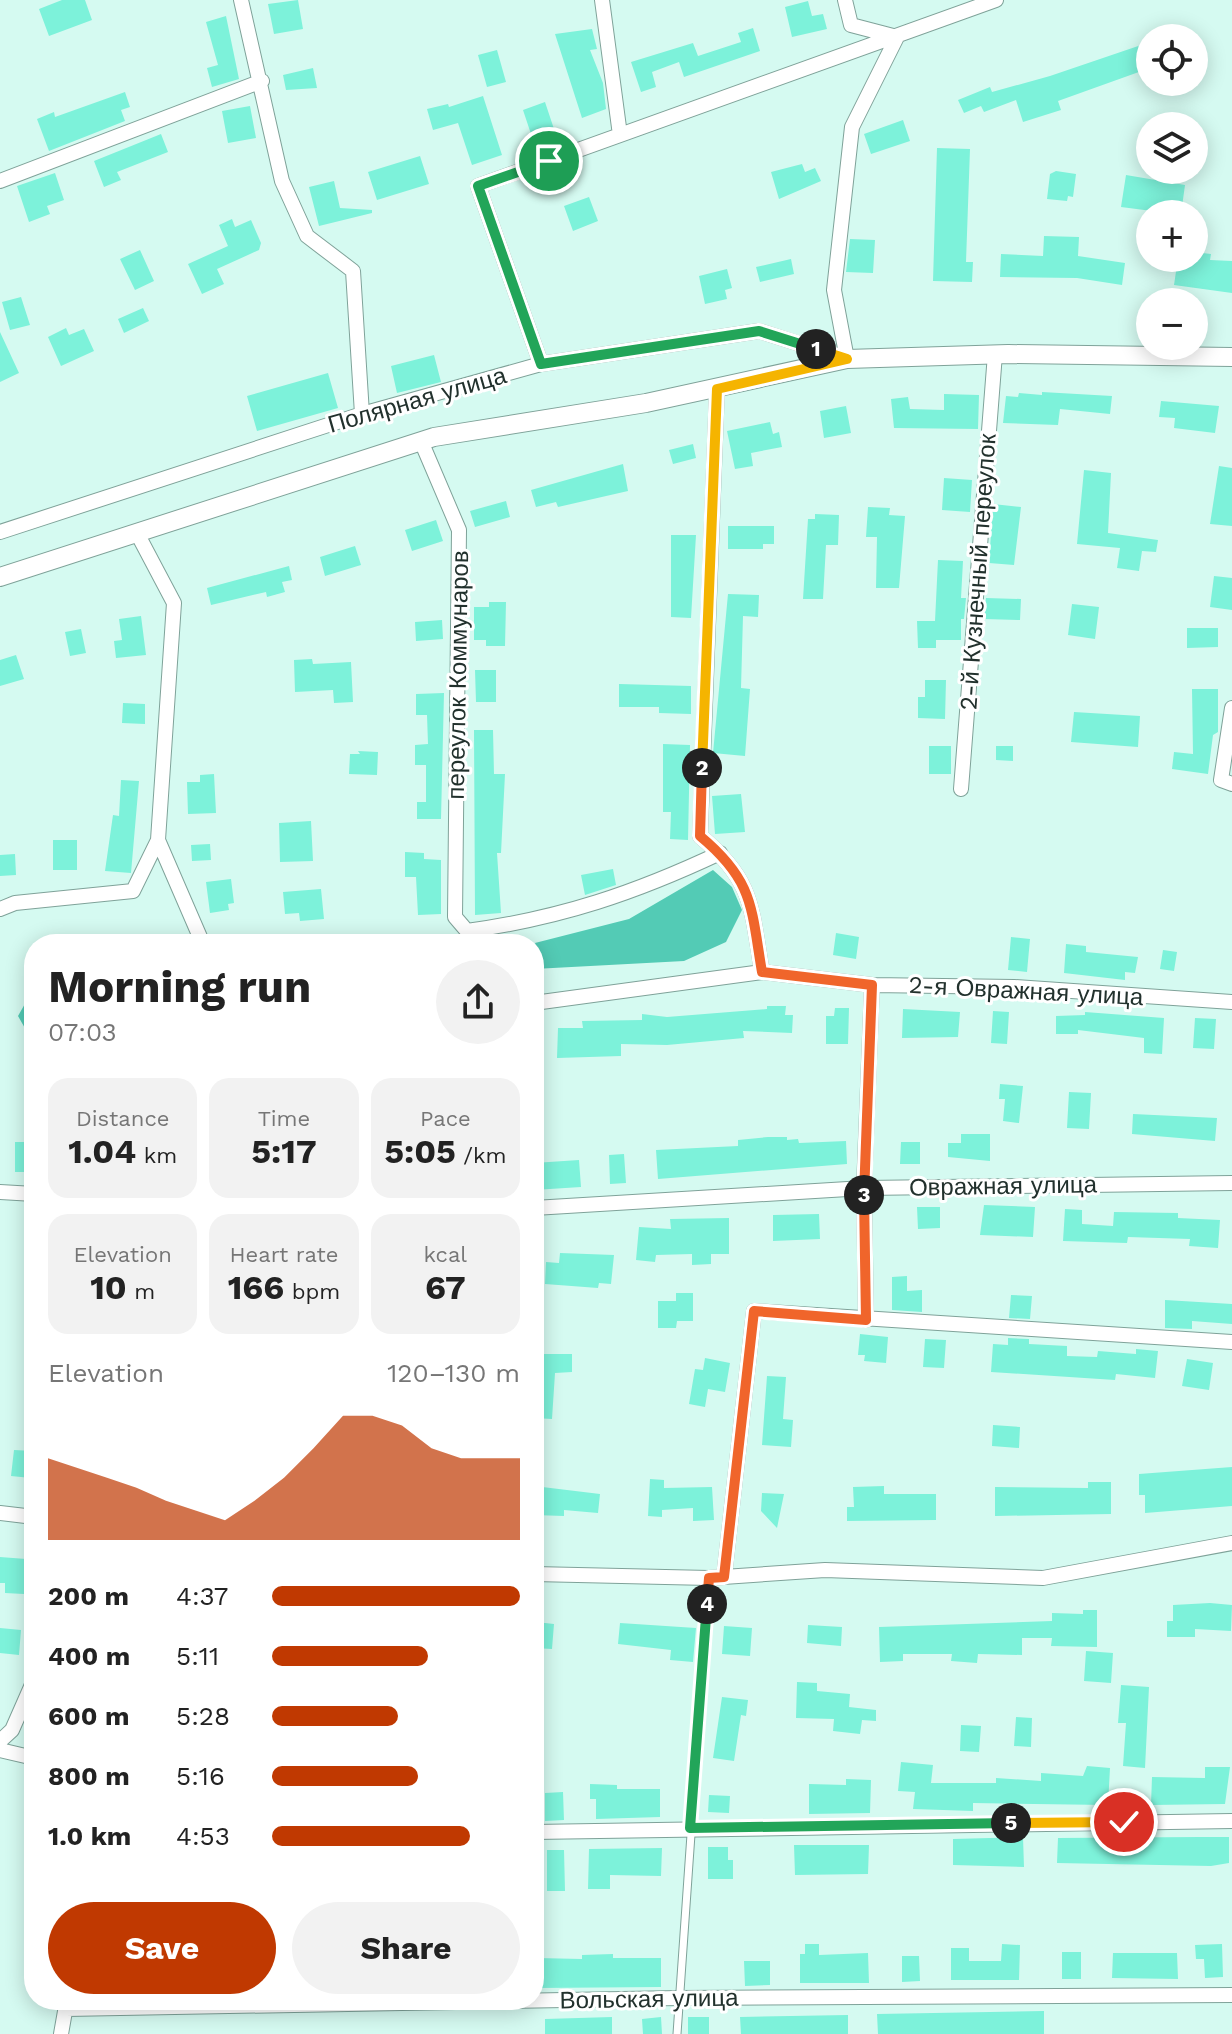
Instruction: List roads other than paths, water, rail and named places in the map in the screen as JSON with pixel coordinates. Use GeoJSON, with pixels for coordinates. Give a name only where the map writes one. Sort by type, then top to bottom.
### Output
{"type":"FeatureCollection","features":[{"type":"Feature","properties":{"kind":"street"},"geometry":{"type":"LineString","coordinates":[[241,0],[262,81],[282,181],[307,236],[353,271],[362,414]]}},
{"type":"Feature","properties":{"kind":"street"},"geometry":{"type":"LineString","coordinates":[[602,0],[620,135]]}},
{"type":"Feature","properties":{"kind":"street"},"geometry":{"type":"LineString","coordinates":[[541,364],[759,331],[847,359],[834,290],[852,127],[897,37],[851,25],[845,0]]}},
{"type":"Feature","properties":{"kind":"street","name":"Полярная улица"},"geometry":{"type":"LineString","coordinates":[[0,532],[362,414],[541,364],[478,186],[996,0]]}},
{"type":"Feature","properties":{"kind":"street"},"geometry":{"type":"LineString","coordinates":[[0,181],[262,81]]}},
{"type":"Feature","properties":{"kind":"street","name":"Полярная улица"},"geometry":{"type":"LineString","coordinates":[[0,577],[421,441],[717,389],[847,359],[995,354],[1232,357]]}},
{"type":"Feature","properties":{"kind":"street","name":"2-й Кузнечный переулок"},"geometry":{"type":"LineString","coordinates":[[961,789],[995,354]]}},
{"type":"Feature","properties":{"kind":"street"},"geometry":{"type":"LineString","coordinates":[[717,389],[700,836],[720,853],[748,890],[762,972]]}},
{"type":"Feature","properties":{"kind":"street","name":"переулок Коммунаров"},"geometry":{"type":"LineString","coordinates":[[421,441],[459,530],[455,917],[467,931],[516,924],[645,889],[720,853]]}},
{"type":"Feature","properties":{"kind":"street"},"geometry":{"type":"LineString","coordinates":[[0,909],[15,903],[133,891],[158,840],[174,603],[137,533]]}},
{"type":"Feature","properties":{"kind":"street"},"geometry":{"type":"LineString","coordinates":[[1227,782],[1232,708]]}},
{"type":"Feature","properties":{"kind":"street"},"geometry":{"type":"LineString","coordinates":[[158,840],[199,934]]}},
{"type":"Feature","properties":{"kind":"street","name":"2-я Овражная улица"},"geometry":{"type":"LineString","coordinates":[[544,1002],[762,972],[872,985],[1014,987],[1232,1002]]}},
{"type":"Feature","properties":{"kind":"street"},"geometry":{"type":"LineString","coordinates":[[866,1320],[864,1188],[872,985]]}},
{"type":"Feature","properties":{"kind":"street","name":"Овражная улица"},"geometry":{"type":"LineString","coordinates":[[544,1207],[864,1188],[1232,1183]]}},
{"type":"Feature","properties":{"kind":"street"},"geometry":{"type":"LineString","coordinates":[[0,1192],[24,1193]]}},
{"type":"Feature","properties":{"kind":"street"},"geometry":{"type":"LineString","coordinates":[[717,1578],[754,1311],[1232,1342]]}},
{"type":"Feature","properties":{"kind":"street"},"geometry":{"type":"LineString","coordinates":[[0,1513],[24,1516]]}},
{"type":"Feature","properties":{"kind":"street"},"geometry":{"type":"LineString","coordinates":[[544,1574],[717,1578],[825,1570],[1043,1578],[1232,1543]]}},
{"type":"Feature","properties":{"kind":"street"},"geometry":{"type":"LineString","coordinates":[[0,1741],[12,1730],[24,1703]]}},
{"type":"Feature","properties":{"kind":"street"},"geometry":{"type":"LineString","coordinates":[[0,1750],[24,1756]]}},
{"type":"Feature","properties":{"kind":"street"},"geometry":{"type":"LineString","coordinates":[[544,1832],[1232,1821]]}},
{"type":"Feature","properties":{"kind":"street","name":"Вольская улица"},"geometry":{"type":"LineString","coordinates":[[544,1999],[1232,1995]]}},
{"type":"Feature","properties":{"kind":"street"},"geometry":{"type":"LineString","coordinates":[[61,2034],[65,2010]]}},
{"type":"Feature","properties":{"kind":"lane"},"geometry":{"type":"LineString","coordinates":[[677,2034],[690,1828],[717,1578]]}}]}
